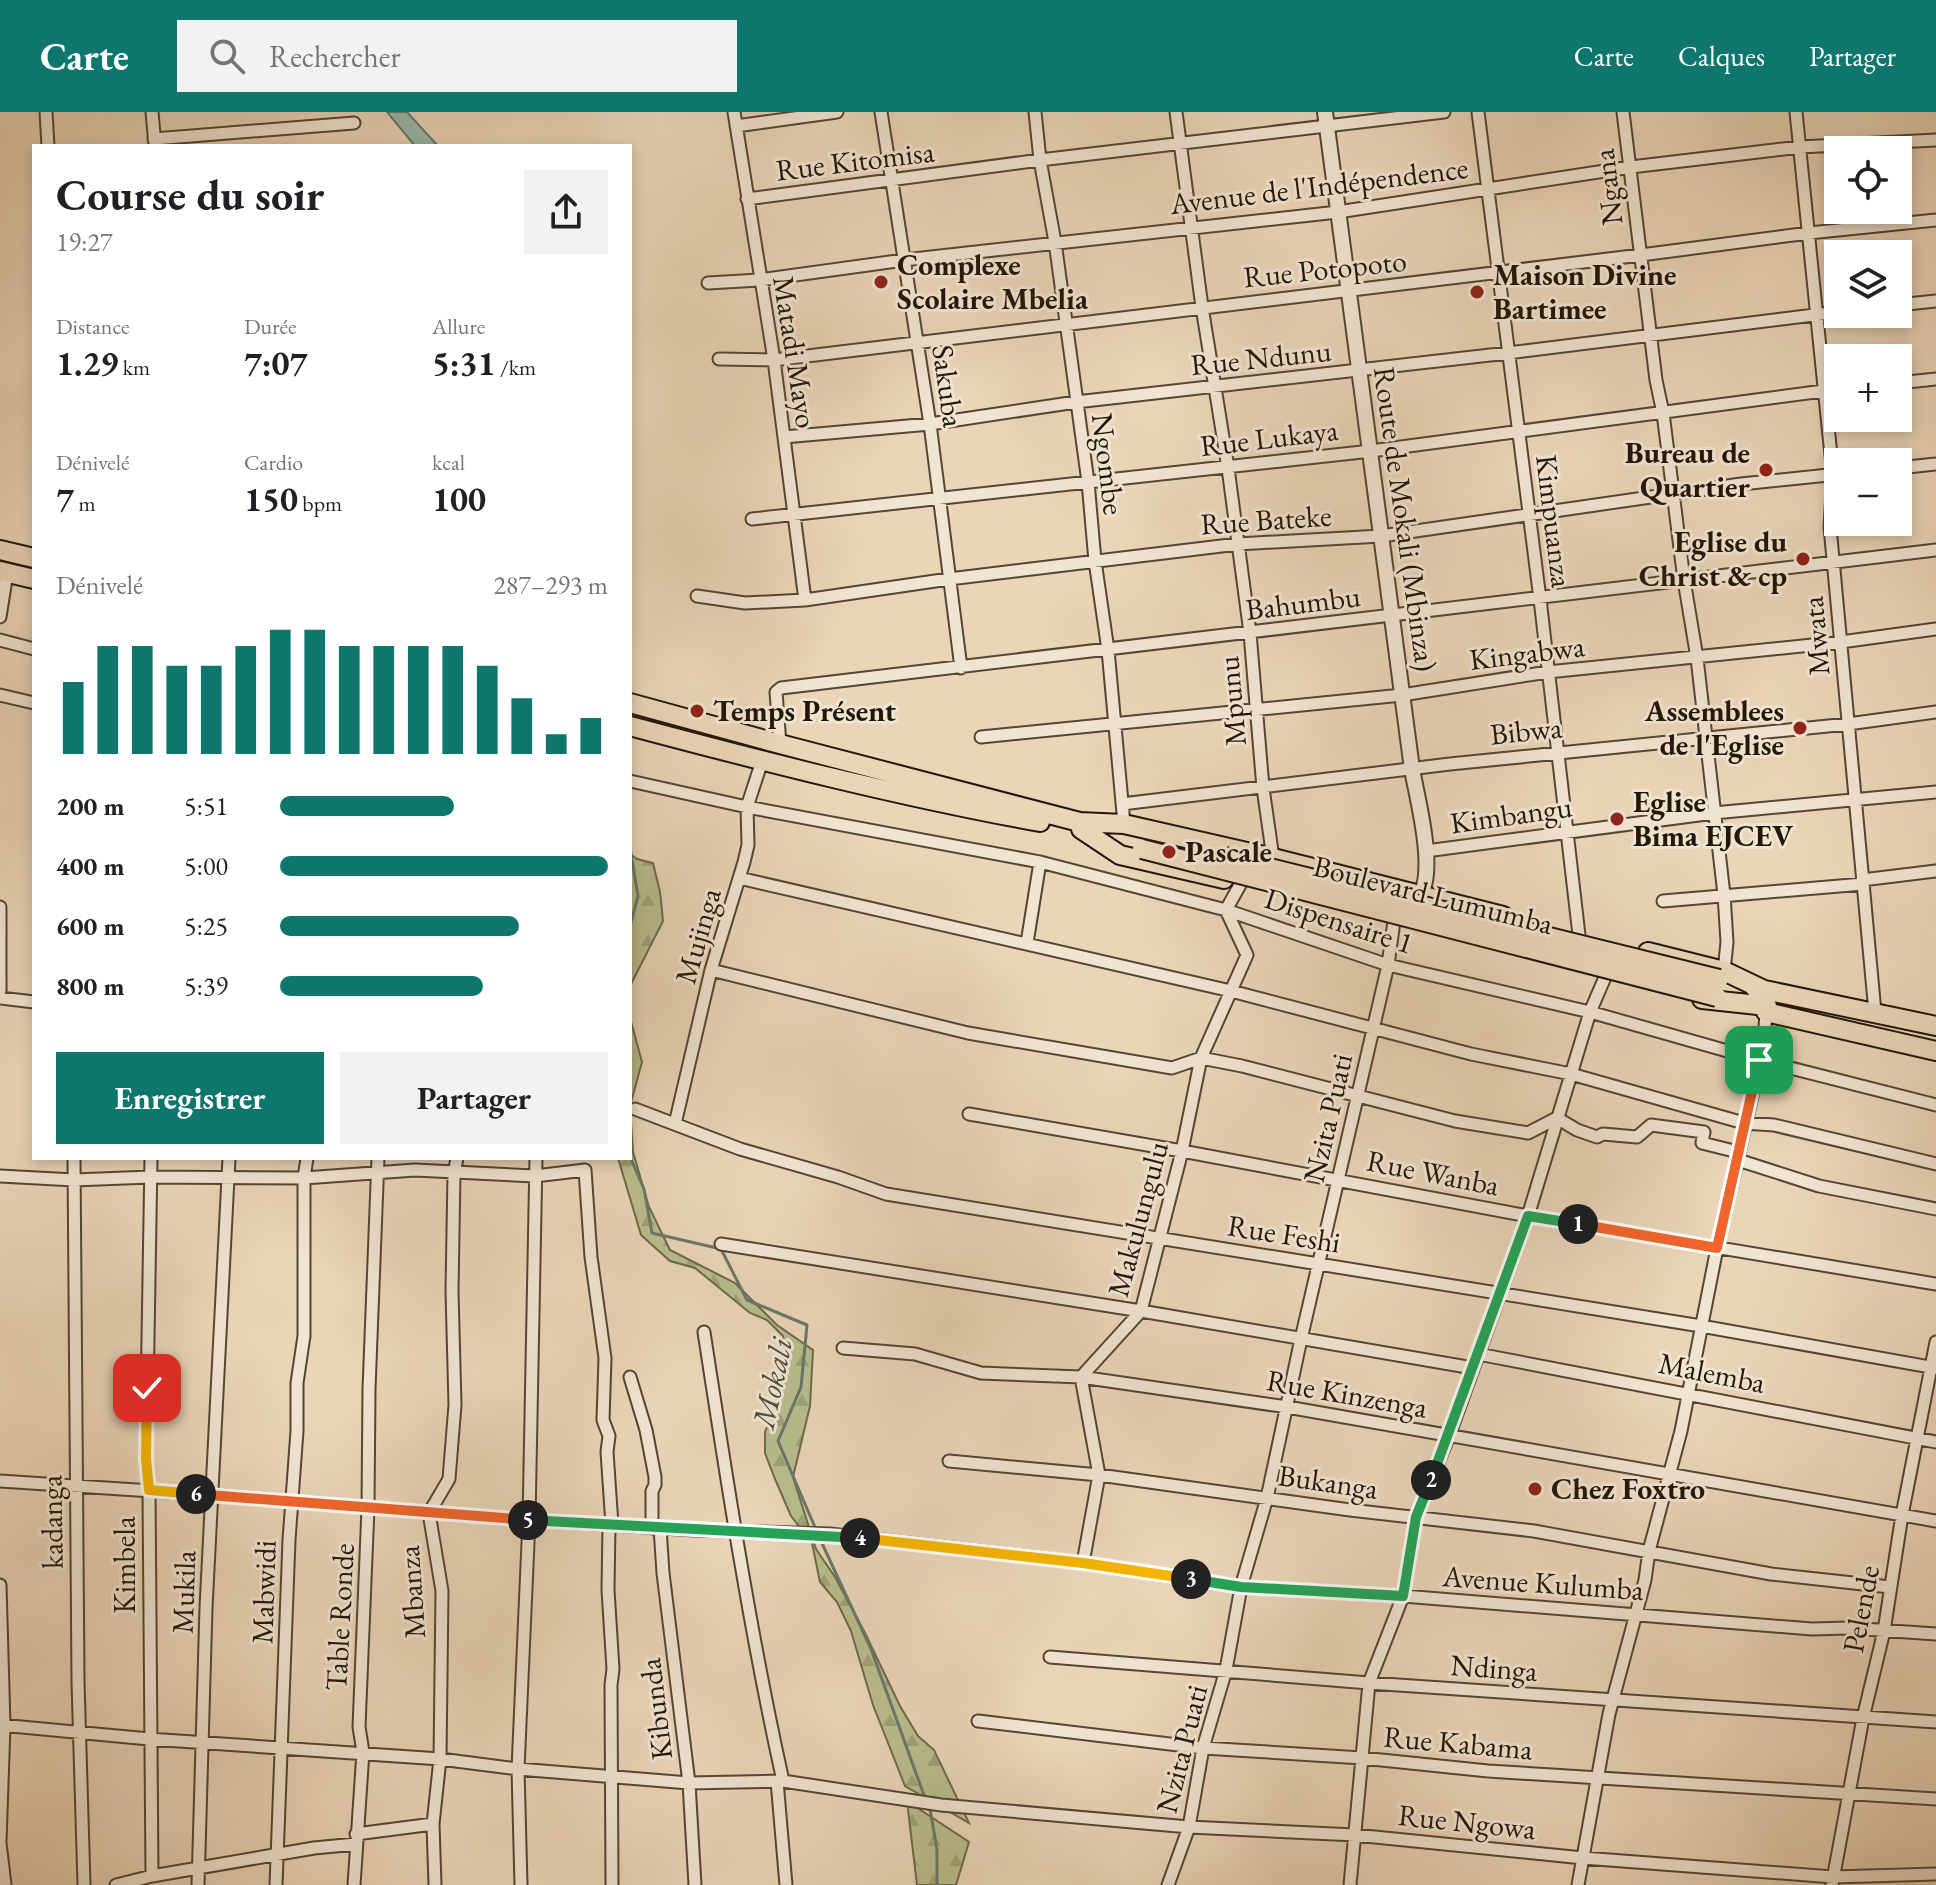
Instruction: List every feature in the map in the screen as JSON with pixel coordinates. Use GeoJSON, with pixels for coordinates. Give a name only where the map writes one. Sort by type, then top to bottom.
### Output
{"type":"FeatureCollection","features":[{"type":"Feature","properties":{"kind":"highway"},"geometry":{"type":"LineString","coordinates":[[0,550],[32,558]]}},
{"type":"Feature","properties":{"kind":"highway"},"geometry":{"type":"LineString","coordinates":[[4,572],[32,579]]}},
{"type":"Feature","properties":{"kind":"highway","name":"Boulevard Lumumba"},"geometry":{"type":"LineString","coordinates":[[632,704],[991,797],[1143,843],[1720,982],[1766,1003],[1936,1051]]}},
{"type":"Feature","properties":{"kind":"highway","name":"Boulevard Lumumba"},"geometry":{"type":"LineString","coordinates":[[632,727],[762,761],[976,810],[1080,826]]}},
{"type":"Feature","properties":{"kind":"highway"},"geometry":{"type":"LineString","coordinates":[[1080,826],[1124,824],[1273,858],[1579,935],[1720,982]]}},
{"type":"Feature","properties":{"kind":"highway"},"geometry":{"type":"LineString","coordinates":[[1080,826],[1120,855],[1707,1000],[1766,1003]]}},
{"type":"Feature","properties":{"kind":"highway","name":"Boulevard Lumumba"},"geometry":{"type":"LineString","coordinates":[[1766,1003],[1875,1012],[1936,1026]]}},
{"type":"Feature","properties":{"kind":"street"},"geometry":{"type":"LineString","coordinates":[[46,112],[48,144]]}},
{"type":"Feature","properties":{"kind":"street"},"geometry":{"type":"LineString","coordinates":[[152,112],[155,143],[354,123]]}},
{"type":"Feature","properties":{"kind":"street","name":"Matadi Mayo"},"geometry":{"type":"LineString","coordinates":[[734,112],[774,360],[805,600]]}},
{"type":"Feature","properties":{"kind":"street"},"geometry":{"type":"LineString","coordinates":[[736,126],[837,112]]}},
{"type":"Feature","properties":{"kind":"street","name":"Sakuba"},"geometry":{"type":"LineString","coordinates":[[881,112],[930,424],[961,668]]}},
{"type":"Feature","properties":{"kind":"street","name":"Ngombe"},"geometry":{"type":"LineString","coordinates":[[1035,112],[1088,482],[1124,824]]}},
{"type":"Feature","properties":{"kind":"street","name":"Mpunu"},"geometry":{"type":"LineString","coordinates":[[1176,112],[1250,633],[1263,788],[1273,858]]}},
{"type":"Feature","properties":{"kind":"street","name":"Rue Kitomisa"},"geometry":{"type":"LineString","coordinates":[[747,199],[1040,160],[1182,145],[1326,119],[1444,112]]}},
{"type":"Feature","properties":{"kind":"street","name":"Kimpuanza"},"geometry":{"type":"LineString","coordinates":[[1478,112],[1579,935]]}},
{"type":"Feature","properties":{"kind":"street","name":"Ngana"},"geometry":{"type":"LineString","coordinates":[[1623,112],[1650,336],[1697,658],[1724,895],[1727,942],[1720,982]]}},
{"type":"Feature","properties":{"kind":"street","name":"Mwata"},"geometry":{"type":"LineString","coordinates":[[1796,112],[1817,314],[1824,349]]}},
{"type":"Feature","properties":{"kind":"street","name":"Route de Mokali (Mbinza)"},"geometry":{"type":"LineString","coordinates":[[1326,119],[1412,769],[1426,851],[1422,896]]}},
{"type":"Feature","properties":{"kind":"street","name":"Avenue de l'Indépendence"},"geometry":{"type":"LineString","coordinates":[[708,283],[759,280],[1055,242],[1338,212],[1631,167],[1800,147],[1936,140]]}},
{"type":"Feature","properties":{"kind":"street","name":"Rue Potopoto"},"geometry":{"type":"LineString","coordinates":[[719,359],[774,360],[1936,220]]}},
{"type":"Feature","properties":{"kind":"street"},"geometry":{"type":"LineString","coordinates":[[1912,304],[1936,301]]}},
{"type":"Feature","properties":{"kind":"street","name":"Rue Ndunu"},"geometry":{"type":"LineString","coordinates":[[784,437],[930,424],[1076,402],[1360,371],[1824,313]]}},
{"type":"Feature","properties":{"kind":"street"},"geometry":{"type":"LineString","coordinates":[[1912,382],[1936,379]]}},
{"type":"Feature","properties":{"kind":"street","name":"Rue Lukaya"},"geometry":{"type":"LineString","coordinates":[[752,519],[1371,451],[1824,390]]}},
{"type":"Feature","properties":{"kind":"street"},"geometry":{"type":"LineString","coordinates":[[1912,467],[1936,464]]}},
{"type":"Feature","properties":{"kind":"street","name":"Rue Bateke"},"geometry":{"type":"LineString","coordinates":[[697,596],[745,603],[805,600],[1238,544],[1381,536],[1741,484],[1824,475]]}},
{"type":"Feature","properties":{"kind":"street","name":"Mwata"},"geometry":{"type":"LineString","coordinates":[[1831,536],[1875,1012]]}},
{"type":"Feature","properties":{"kind":"street","name":"Bahumbu"},"geometry":{"type":"LineString","coordinates":[[780,744],[776,692],[779,689],[1936,550]]}},
{"type":"Feature","properties":{"kind":"street"},"geometry":{"type":"LineString","coordinates":[[0,617],[4,572]]}},
{"type":"Feature","properties":{"kind":"street","name":"Kingabwa"},"geometry":{"type":"LineString","coordinates":[[981,737],[1402,695],[1548,672],[1697,658],[1936,629]]}},
{"type":"Feature","properties":{"kind":"street"},"geometry":{"type":"LineString","coordinates":[[0,640],[32,648]]}},
{"type":"Feature","properties":{"kind":"street"},"geometry":{"type":"LineString","coordinates":[[0,695],[32,703]]}},
{"type":"Feature","properties":{"kind":"street","name":"Bibwa"},"geometry":{"type":"LineString","coordinates":[[1122,804],[1558,752],[1848,724],[1936,712]]}},
{"type":"Feature","properties":{"kind":"street","name":"Mujinga"},"geometry":{"type":"LineString","coordinates":[[675,1124],[711,970],[748,845],[747,807],[762,761]]}},
{"type":"Feature","properties":{"kind":"street","name":"Dispensaire 1"},"geometry":{"type":"LineString","coordinates":[[632,781],[747,807],[1040,862],[1226,910],[1388,965],[1590,1012],[1759,1060],[1936,1105]]}},
{"type":"Feature","properties":{"kind":"street","name":"Kimbangu"},"geometry":{"type":"LineString","coordinates":[[1426,851],[1714,813],[1936,792]]}},
{"type":"Feature","properties":{"kind":"street"},"geometry":{"type":"LineString","coordinates":[[1027,943],[1040,862]]}},
{"type":"Feature","properties":{"kind":"street"},"geometry":{"type":"LineString","coordinates":[[1663,901],[1863,882],[1936,871]]}},
{"type":"Feature","properties":{"kind":"street"},"geometry":{"type":"LineString","coordinates":[[739,878],[1231,991],[1471,1054],[1571,1074],[1744,1123],[1774,1125],[1936,1164]]}},
{"type":"Feature","properties":{"kind":"street"},"geometry":{"type":"LineString","coordinates":[[1226,910],[1241,883]]}},
{"type":"Feature","properties":{"kind":"street"},"geometry":{"type":"LineString","coordinates":[[1394,921],[1422,896]]}},
{"type":"Feature","properties":{"kind":"street"},"geometry":{"type":"LineString","coordinates":[[0,907],[0,991]]}},
{"type":"Feature","properties":{"kind":"street","name":"Makulungulu"},"geometry":{"type":"LineString","coordinates":[[1081,1377],[1141,1311],[1182,1151],[1201,1058],[1247,955],[1226,910]]}},
{"type":"Feature","properties":{"kind":"street","name":"Nzita Puati"},"geometry":{"type":"LineString","coordinates":[[1168,1885],[1189,1827],[1203,1748],[1226,1670],[1241,1587],[1267,1498],[1388,965],[1394,921]]}},
{"type":"Feature","properties":{"kind":"street"},"geometry":{"type":"LineString","coordinates":[[711,970],[982,1036],[1172,1068],[1201,1058],[1281,1074],[1455,1121],[1528,1133],[1557,1118]]}},
{"type":"Feature","properties":{"kind":"street"},"geometry":{"type":"LineString","coordinates":[[1350,1885],[1369,1683],[1403,1596],[1416,1517],[1449,1436],[1528,1216],[1590,1012],[1606,975]]}},
{"type":"Feature","properties":{"kind":"street"},"geometry":{"type":"LineString","coordinates":[[0,998],[32,1002]]}},
{"type":"Feature","properties":{"kind":"street"},"geometry":{"type":"LineString","coordinates":[[1578,1885],[1609,1714],[1681,1431],[1717,1248],[1764,1044],[1766,1003]]}},
{"type":"Feature","properties":{"kind":"street","name":"Rue Feshi"},"geometry":{"type":"LineString","coordinates":[[635,1109],[740,1149],[886,1194],[1701,1326],[1934,1367]]}},
{"type":"Feature","properties":{"kind":"street","name":"Rue Wanba"},"geometry":{"type":"LineString","coordinates":[[969,1114],[1528,1216],[1936,1284]]}},
{"type":"Feature","properties":{"kind":"street"},"geometry":{"type":"LineString","coordinates":[[1557,1118],[1597,1137],[1603,1134],[1637,1137],[1651,1125],[1704,1132],[1702,1143],[1734,1151],[1738,1160],[1819,1186],[1936,1209]]}},
{"type":"Feature","properties":{"kind":"street","name":"kadanga"},"geometry":{"type":"LineString","coordinates":[[74,1160],[76,1485],[84,1885]]}},
{"type":"Feature","properties":{"kind":"street","name":"Kimbela"},"geometry":{"type":"LineString","coordinates":[[151,1160],[146,1459],[149,1490],[152,1876]]}},
{"type":"Feature","properties":{"kind":"street","name":"Mukila"},"geometry":{"type":"LineString","coordinates":[[198,1885],[222,1249],[229,1160]]}},
{"type":"Feature","properties":{"kind":"street","name":"Mabwidi"},"geometry":{"type":"LineString","coordinates":[[276,1885],[297,1383],[304,1336],[304,1178],[307,1160]]}},
{"type":"Feature","properties":{"kind":"street","name":"Table Ronde"},"geometry":{"type":"LineString","coordinates":[[354,1885],[363,1752],[359,1727],[378,1160]]}},
{"type":"Feature","properties":{"kind":"street","name":"Mbanza"},"geometry":{"type":"LineString","coordinates":[[435,1885],[433,1824],[440,1759],[442,1591],[429,1513],[449,1479],[455,1405],[452,1291],[457,1160]]}},
{"type":"Feature","properties":{"kind":"street"},"geometry":{"type":"LineString","coordinates":[[521,1885],[518,1769],[529,1520],[536,1160]]}},
{"type":"Feature","properties":{"kind":"street"},"geometry":{"type":"LineString","coordinates":[[0,1176],[74,1180],[304,1178],[415,1170],[535,1176],[585,1170],[591,1257],[605,1358],[603,1420],[609,1436],[608,1590],[613,1669],[612,1885]]}},
{"type":"Feature","properties":{"kind":"street"},"geometry":{"type":"LineString","coordinates":[[721,1244],[1473,1368]]}},
{"type":"Feature","properties":{"kind":"street"},"geometry":{"type":"LineString","coordinates":[[704,1332],[735,1532],[780,1781],[786,1885]]}},
{"type":"Feature","properties":{"kind":"street","name":"Pelende"},"geometry":{"type":"LineString","coordinates":[[1832,1881],[1863,1718],[1884,1631],[1902,1515],[1934,1367],[1936,1342]]}},
{"type":"Feature","properties":{"kind":"street","name":"Rue Kinzenga"},"geometry":{"type":"LineString","coordinates":[[843,1348],[915,1354],[981,1373],[1081,1377],[1287,1407],[1936,1521]]}},
{"type":"Feature","properties":{"kind":"street","name":"Malemba"},"geometry":{"type":"LineString","coordinates":[[1478,1354],[1936,1442]]}},
{"type":"Feature","properties":{"kind":"street","name":"Kibunda"},"geometry":{"type":"LineString","coordinates":[[630,1377],[646,1430],[648,1455],[655,1477],[651,1509],[663,1573],[689,1783],[695,1885]]}},
{"type":"Feature","properties":{"kind":"street"},"geometry":{"type":"LineString","coordinates":[[1081,1377],[1099,1475],[1083,1563]]}},
{"type":"Feature","properties":{"kind":"street","name":"Bukanga"},"geometry":{"type":"LineString","coordinates":[[949,1461],[1099,1475],[1534,1531],[1771,1574],[1890,1587]]}},
{"type":"Feature","properties":{"kind":"street","name":"Avenue Kulumba"},"geometry":{"type":"LineString","coordinates":[[0,1481],[529,1520],[735,1532],[830,1534],[1083,1563],[1241,1587],[1936,1634]]}},
{"type":"Feature","properties":{"kind":"street"},"geometry":{"type":"LineString","coordinates":[[0,1585],[0,1843],[5,1885]]}},
{"type":"Feature","properties":{"kind":"street","name":"Ndinga"},"geometry":{"type":"LineString","coordinates":[[1050,1657],[1614,1701],[1936,1722]]}},
{"type":"Feature","properties":{"kind":"street","name":"Rue Kabama"},"geometry":{"type":"LineString","coordinates":[[978,1721],[1203,1748],[1362,1758],[1488,1771],[1936,1799]]}},
{"type":"Feature","properties":{"kind":"street","name":"Rue Ngowa"},"geometry":{"type":"LineString","coordinates":[[2,1725],[149,1739],[363,1752],[689,1783],[780,1781],[941,1805],[1189,1827],[1355,1835],[1832,1881],[1936,1874]]}},
{"type":"Feature","properties":{"kind":"street"},"geometry":{"type":"LineString","coordinates":[[116,1885],[433,1824]]}},
{"type":"Feature","properties":{"kind":"green space"},"geometry":{"type":"Polygon","coordinates":[[[632,855],[653,863],[663,921],[632,982],[632,855]]]}},
{"type":"Feature","properties":{"kind":"green space"},"geometry":{"type":"Polygon","coordinates":[[[632,1025],[642,1062],[632,1099],[632,1025]]]}},
{"type":"Feature","properties":{"kind":"green space"},"geometry":{"type":"Polygon","coordinates":[[[632,1137],[633,1152],[649,1207],[670,1250],[735,1283],[777,1325],[813,1350],[810,1406],[793,1477],[816,1549],[865,1633],[900,1706],[918,1736],[934,1750],[969,1823],[905,1786],[873,1705],[851,1631],[837,1602],[820,1582],[812,1543],[791,1516],[765,1453],[765,1432],[780,1396],[785,1353],[783,1336],[767,1320],[750,1313],[695,1268],[670,1261],[641,1235],[619,1160],[632,1160],[632,1137]]]}},
{"type":"Feature","properties":{"kind":"green space"},"geometry":{"type":"Polygon","coordinates":[[[907,1801],[969,1842],[956,1885],[917,1885],[907,1801]]]}},
{"type":"Feature","properties":{"kind":"shaded area"},"geometry":{"type":"Polygon","coordinates":[[[387,112],[407,112],[436,144],[413,144],[387,112]]]}},
{"type":"Feature","properties":{"kind":"waterway","name":"Mokali"},"geometry":{"type":"LineString","coordinates":[[632,860],[638,896],[632,918]]}},
{"type":"Feature","properties":{"kind":"waterway","name":"Mokali"},"geometry":{"type":"LineString","coordinates":[[631,1160],[644,1189],[652,1233],[721,1249],[747,1300],[807,1325],[801,1387],[778,1441],[817,1532]]}},
{"type":"Feature","properties":{"kind":"waterway","name":"Mokali"},"geometry":{"type":"LineString","coordinates":[[820,1539],[871,1649],[925,1798]]}},
{"type":"Feature","properties":{"kind":"waterway","name":"Mokali"},"geometry":{"type":"LineString","coordinates":[[930,1809],[937,1850],[937,1885]]}},
{"type":"Feature","properties":{"kind":"place","name":"Complexe Scolaire Mbelia"},"geometry":{"type":"Point","coordinates":[881,282]}},
{"type":"Feature","properties":{"kind":"place","name":"Maison Divine Bartimee"},"geometry":{"type":"Point","coordinates":[1477,292]}},
{"type":"Feature","properties":{"kind":"place","name":"Bureau de Quartier"},"geometry":{"type":"Point","coordinates":[1766,470]}},
{"type":"Feature","properties":{"kind":"place","name":"Eglise du Christ & cp"},"geometry":{"type":"Point","coordinates":[1803,559]}},
{"type":"Feature","properties":{"kind":"place","name":"Temps Présent"},"geometry":{"type":"Point","coordinates":[697,711]}},
{"type":"Feature","properties":{"kind":"place","name":"Assemblees de l'Eglise"},"geometry":{"type":"Point","coordinates":[1800,728]}},
{"type":"Feature","properties":{"kind":"place","name":"Eglise Bima EJCEV"},"geometry":{"type":"Point","coordinates":[1617,819]}},
{"type":"Feature","properties":{"kind":"place","name":"Pascale"},"geometry":{"type":"Point","coordinates":[1169,852]}},
{"type":"Feature","properties":{"kind":"place","name":"Chez Foxtro"},"geometry":{"type":"Point","coordinates":[1535,1489]}},
{"type":"Feature","properties":{"kind":"route"},"geometry":{"type":"LineString","coordinates":[[147,1388],[149,1490],[529,1520],[830,1534],[1083,1563],[1241,1587],[1403,1596],[1416,1517],[1449,1436],[1528,1216],[1717,1248],[1759,1060]]}}]}
